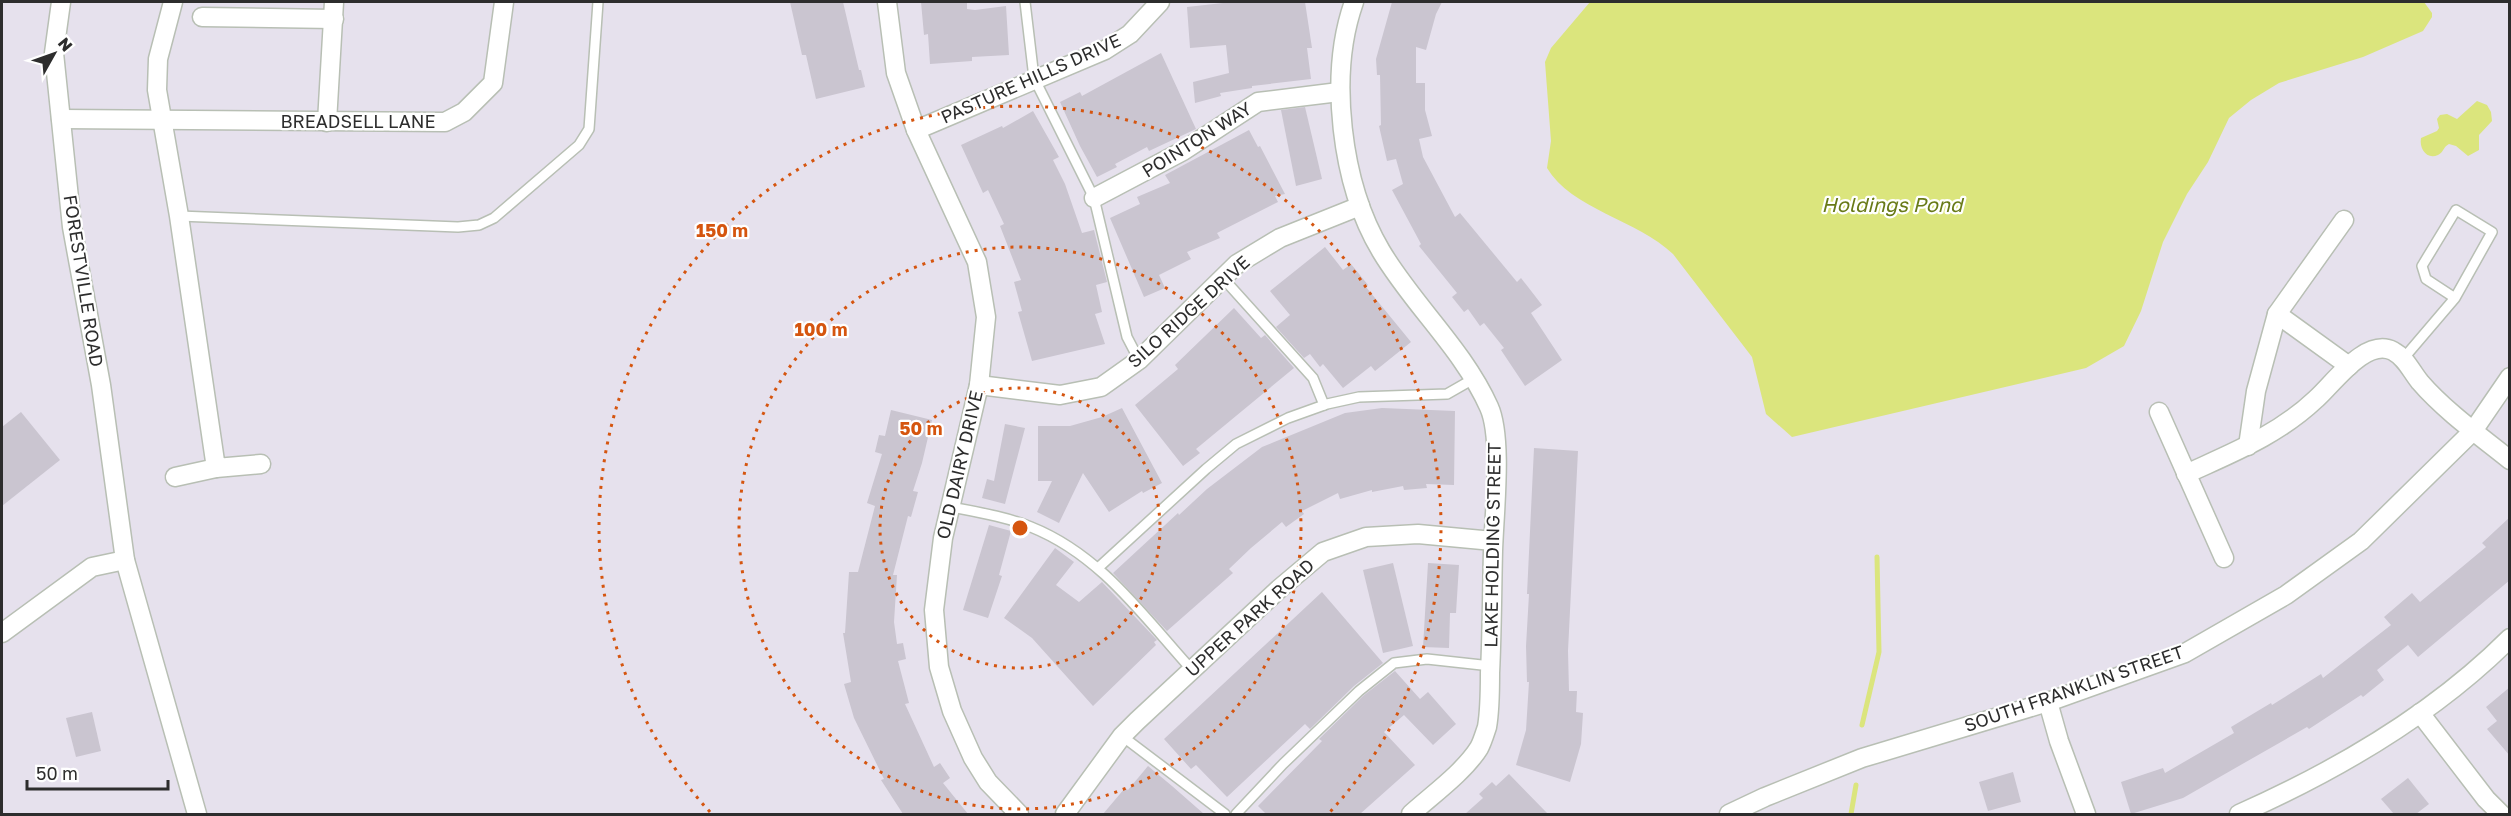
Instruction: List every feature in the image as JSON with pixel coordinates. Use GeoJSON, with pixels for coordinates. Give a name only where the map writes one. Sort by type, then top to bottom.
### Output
{"type":"FeatureCollection","features":[{"type":"Feature","properties":{"kind":"street","name":"FORESTVILLE ROAD"},"geometry":{"type":"LineString","coordinates":[[61,2],[54,53],[72,227],[101,385],[124,560],[197,814]]}},
{"type":"Feature","properties":{"kind":"street"},"geometry":{"type":"LineString","coordinates":[[173,2],[158,58],[157,90],[216,468]]}},
{"type":"Feature","properties":{"kind":"street","name":"BREADSELL LANE"},"geometry":{"type":"LineString","coordinates":[[61,119],[445,122],[464,112],[493,83],[504,2]]}},
{"type":"Feature","properties":{"kind":"street","name":"OLD DAIRY DRIVE"},"geometry":{"type":"LineString","coordinates":[[887,2],[896,74],[916,130],[976,262],[986,318],[979,385],[943,538],[934,610],[939,667],[952,711],[973,758],[988,782],[1019,814]]}},
{"type":"Feature","properties":{"kind":"street"},"geometry":{"type":"LineString","coordinates":[[1142,22],[1143,2]]}},
{"type":"Feature","properties":{"kind":"street","name":"PASTURE HILLS DRIVE"},"geometry":{"type":"LineString","coordinates":[[916,130],[1034,78],[1105,50],[1130,34],[1160,2]]}},
{"type":"Feature","properties":{"kind":"street","name":"LAKE HOLDING STREET"},"geometry":{"type":"LineString","coordinates":[[1354,2],[1347,22],[1341,53],[1339,92],[1344,139],[1360,206],[1380,250],[1476,378],[1491,410],[1496,451],[1491,666],[1487,727],[1479,748],[1457,772],[1411,814]]}},
{"type":"Feature","properties":{"kind":"street"},"geometry":{"type":"LineString","coordinates":[[202,17],[334,10],[327,122]]}},
{"type":"Feature","properties":{"kind":"street","name":"POINTON WAY"},"geometry":{"type":"LineString","coordinates":[[1094,198],[1183,151],[1258,102],[1339,92]]}},
{"type":"Feature","properties":{"kind":"street","name":"SILO RIDGE DRIVE"},"geometry":{"type":"LineString","coordinates":[[979,385],[1060,395],[1101,387],[1139,360],[1237,264],[1280,238],[1360,206]]}},
{"type":"Feature","properties":{"kind":"street"},"geometry":{"type":"LineString","coordinates":[[2248,446],[2256,391],[2277,314],[2344,220]]}},
{"type":"Feature","properties":{"kind":"street"},"geometry":{"type":"LineString","coordinates":[[2277,314],[2349,366]]}},
{"type":"Feature","properties":{"kind":"street"},"geometry":{"type":"LineString","coordinates":[[2186,474],[2248,446],[2295,419],[2355,359],[2373,349],[2391,350],[2403,359],[2420,382],[2473,431],[2510,460]]}},
{"type":"Feature","properties":{"kind":"street","name":"SOUTH FRANKLIN STREET"},"geometry":{"type":"LineString","coordinates":[[1729,814],[1862,758],[2048,702],[2185,653],[2286,595],[2361,541],[2473,431],[2510,377]]}},
{"type":"Feature","properties":{"kind":"street"},"geometry":{"type":"LineString","coordinates":[[2159,412],[2224,558]]}},
{"type":"Feature","properties":{"kind":"street"},"geometry":{"type":"LineString","coordinates":[[175,477],[216,468],[261,465]]}},
{"type":"Feature","properties":{"kind":"street","name":"UPPER PARK ROAD"},"geometry":{"type":"LineString","coordinates":[[1065,814],[1122,736],[1279,589],[1323,552],[1366,537],[1419,534],[1493,540]]}},
{"type":"Feature","properties":{"kind":"street"},"geometry":{"type":"LineString","coordinates":[[2,633],[92,567],[124,560]]}},
{"type":"Feature","properties":{"kind":"street"},"geometry":{"type":"LineString","coordinates":[[2239,814],[2299,787],[2420,713],[2490,658],[2510,638]]}},
{"type":"Feature","properties":{"kind":"street"},"geometry":{"type":"LineString","coordinates":[[2048,702],[2059,741],[2086,814]]}},
{"type":"Feature","properties":{"kind":"street"},"geometry":{"type":"LineString","coordinates":[[2420,713],[2486,799],[2501,814]]}},
{"type":"Feature","properties":{"kind":"lane"},"geometry":{"type":"LineString","coordinates":[[178,216],[458,227],[479,225],[494,218],[579,145],[589,129],[598,2]]}},
{"type":"Feature","properties":{"kind":"lane"},"geometry":{"type":"LineString","coordinates":[[1025,2],[1034,78],[1094,198],[1127,337],[1139,360]]}},
{"type":"Feature","properties":{"kind":"lane"},"geometry":{"type":"LineString","coordinates":[[2403,359],[2455,298],[2492,232],[2456,210],[2422,266],[2426,279],[2455,298]]}},
{"type":"Feature","properties":{"kind":"lane"},"geometry":{"type":"LineString","coordinates":[[1222,277],[1313,378],[1324,405]]}},
{"type":"Feature","properties":{"kind":"lane"},"geometry":{"type":"LineString","coordinates":[[1098,568],[1236,444],[1288,418],[1324,405],[1359,397],[1447,394],[1476,378]]}},
{"type":"Feature","properties":{"kind":"lane"},"geometry":{"type":"LineString","coordinates":[[951,507],[1030,526],[1062,541],[1116,584],[1192,670]]}},
{"type":"Feature","properties":{"kind":"lane"},"geometry":{"type":"LineString","coordinates":[[1236,814],[1299,748],[1359,691],[1394,663],[1427,659],[1491,666]]}},
{"type":"Feature","properties":{"kind":"lane"},"geometry":{"type":"LineString","coordinates":[[1122,736],[1225,814]]}},
{"type":"Feature","properties":{"kind":"water","name":"Holdings Pond"},"geometry":{"type":"Polygon","coordinates":[[[1590,2],[2424,2],[2432,13],[2432,17],[2423,31],[2363,57],[2279,83],[2251,100],[2229,118],[2208,162],[2187,194],[2163,242],[2141,311],[2124,346],[2086,368],[1792,437],[1766,414],[1752,357],[1673,254],[1659,242],[1572,194],[1547,168],[1551,141],[1545,62],[1551,48],[1590,2]]]}},
{"type":"Feature","properties":{"kind":"water"},"geometry":{"type":"Polygon","coordinates":[[[2477,101],[2487,105],[2492,121],[2479,135],[2479,150],[2468,156],[2456,146],[2449,144],[2438,155],[2427,155],[2421,146],[2421,138],[2437,131],[2439,128],[2437,119],[2440,115],[2447,114],[2457,119],[2477,101]]]}},
{"type":"Feature","properties":{"kind":"building"},"geometry":{"type":"Polygon","coordinates":[[[790,2],[843,2],[865,87],[816,99],[806,55],[802,55],[790,2]]]}},
{"type":"Feature","properties":{"kind":"building"},"geometry":{"type":"Polygon","coordinates":[[[921,2],[967,2],[967,9],[975,10],[1006,6],[1009,55],[972,57],[972,61],[930,64],[928,34],[924,35],[921,2]]]}},
{"type":"Feature","properties":{"kind":"building"},"geometry":{"type":"Polygon","coordinates":[[[1232,2],[1305,2],[1312,48],[1307,48],[1311,79],[1252,86],[1252,88],[1220,93],[1221,96],[1195,103],[1193,82],[1229,73],[1226,45],[1190,48],[1187,7],[1232,2]]]}},
{"type":"Feature","properties":{"kind":"building"},"geometry":{"type":"Polygon","coordinates":[[[1392,2],[1442,2],[1436,14],[1426,50],[1416,47],[1416,83],[1425,83],[1425,110],[1432,136],[1419,139],[1423,157],[1455,217],[1460,213],[1517,282],[1521,278],[1542,305],[1531,313],[1562,360],[1525,386],[1501,350],[1504,348],[1484,323],[1480,326],[1468,309],[1464,312],[1452,297],[1457,293],[1419,246],[1421,244],[1392,190],[1403,184],[1396,159],[1387,161],[1379,126],[1381,125],[1380,75],[1377,75],[1376,59],[1392,2]]]}},
{"type":"Feature","properties":{"kind":"building"},"geometry":{"type":"Polygon","coordinates":[[[1161,53],[1196,129],[1149,151],[1147,147],[1115,164],[1117,167],[1097,177],[1060,102],[1080,92],[1082,96],[1161,53]]]}},
{"type":"Feature","properties":{"kind":"building"},"geometry":{"type":"Polygon","coordinates":[[[1305,107],[1322,179],[1296,186],[1281,110],[1305,107]]]}},
{"type":"Feature","properties":{"kind":"building"},"geometry":{"type":"Polygon","coordinates":[[[1033,111],[1059,157],[1053,160],[1065,184],[1082,233],[1094,230],[1107,282],[1096,285],[1102,312],[1095,314],[1105,344],[1032,361],[1018,312],[1022,311],[1014,282],[1021,280],[1000,226],[1004,224],[988,190],[983,193],[961,145],[1002,126],[1003,128],[1033,111]]]}},
{"type":"Feature","properties":{"kind":"building"},"geometry":{"type":"Polygon","coordinates":[[[1249,130],[1285,194],[1275,196],[1278,202],[1217,233],[1220,238],[1187,252],[1191,259],[1159,275],[1165,288],[1144,297],[1110,218],[1140,204],[1137,197],[1170,183],[1165,175],[1249,130]]]}},
{"type":"Feature","properties":{"kind":"building"},"geometry":{"type":"Polygon","coordinates":[[[1325,247],[1343,270],[1351,264],[1368,285],[1366,287],[1411,342],[1375,371],[1371,366],[1343,388],[1323,364],[1320,367],[1310,354],[1304,358],[1276,327],[1290,315],[1270,291],[1325,247]]]}},
{"type":"Feature","properties":{"kind":"building"},"geometry":{"type":"Polygon","coordinates":[[[1234,308],[1261,338],[1265,335],[1294,368],[1196,449],[1200,453],[1183,466],[1135,405],[1178,369],[1175,365],[1234,308]]]}},
{"type":"Feature","properties":{"kind":"building"},"geometry":{"type":"Polygon","coordinates":[[[1122,408],[1162,483],[1143,493],[1142,491],[1109,512],[1083,473],[1059,523],[1037,512],[1052,481],[1038,481],[1038,426],[1070,426],[1102,417],[1122,408]]]}},
{"type":"Feature","properties":{"kind":"building"},"geometry":{"type":"Polygon","coordinates":[[[1382,408],[1455,411],[1454,485],[1426,484],[1427,488],[1404,490],[1403,486],[1372,492],[1372,490],[1340,499],[1338,493],[1302,511],[1304,514],[1286,527],[1282,522],[1251,548],[1229,569],[1233,573],[1167,631],[1113,573],[1178,513],[1179,515],[1207,489],[1262,447],[1345,413],[1382,408]]]}},
{"type":"Feature","properties":{"kind":"building"},"geometry":{"type":"Polygon","coordinates":[[[891,410],[932,420],[913,491],[918,492],[911,517],[908,516],[893,575],[897,575],[894,622],[897,644],[903,643],[906,659],[898,661],[909,703],[905,704],[934,767],[940,763],[950,778],[943,783],[968,814],[903,814],[881,780],[884,779],[854,718],[844,684],[851,682],[843,633],[845,633],[849,572],[858,572],[875,506],[867,503],[882,454],[875,452],[879,435],[885,436],[891,410]]]}},
{"type":"Feature","properties":{"kind":"building"},"geometry":{"type":"Polygon","coordinates":[[[21,412],[60,460],[2,506],[2,427],[21,412]]]}},
{"type":"Feature","properties":{"kind":"building"},"geometry":{"type":"Polygon","coordinates":[[[1005,424],[1025,428],[1005,504],[982,498],[987,479],[994,481],[1005,424]]]}},
{"type":"Feature","properties":{"kind":"building"},"geometry":{"type":"Polygon","coordinates":[[[1534,448],[1578,451],[1568,651],[1569,691],[1577,691],[1576,712],[1583,713],[1581,744],[1570,782],[1516,765],[1526,730],[1529,682],[1527,682],[1526,646],[1529,594],[1527,594],[1534,448]]]}},
{"type":"Feature","properties":{"kind":"building"},"geometry":{"type":"Polygon","coordinates":[[[2510,517],[2510,580],[2418,657],[2408,645],[2377,670],[2384,680],[2363,697],[2361,695],[2309,729],[2307,727],[2183,798],[2131,814],[2121,782],[2163,768],[2165,773],[2234,733],[2231,727],[2271,703],[2272,705],[2321,674],[2323,678],[2391,625],[2384,617],[2412,593],[2420,602],[2486,547],[2482,543],[2510,517]]]}},
{"type":"Feature","properties":{"kind":"building"},"geometry":{"type":"Polygon","coordinates":[[[989,525],[1011,531],[999,575],[1002,576],[988,618],[963,610],[989,525]]]}},
{"type":"Feature","properties":{"kind":"building"},"geometry":{"type":"Polygon","coordinates":[[[1055,548],[1074,562],[1056,585],[1079,602],[1102,582],[1157,640],[1154,642],[1156,645],[1093,706],[1032,638],[1004,618],[1055,548]]]}},
{"type":"Feature","properties":{"kind":"building"},"geometry":{"type":"Polygon","coordinates":[[[1393,563],[1413,646],[1383,653],[1363,570],[1393,563]]]}},
{"type":"Feature","properties":{"kind":"building"},"geometry":{"type":"Polygon","coordinates":[[[1428,563],[1459,565],[1456,613],[1450,613],[1449,648],[1423,647],[1428,563]]]}},
{"type":"Feature","properties":{"kind":"building"},"geometry":{"type":"Polygon","coordinates":[[[1322,592],[1383,663],[1354,686],[1310,729],[1305,724],[1227,797],[1196,765],[1191,769],[1164,739],[1322,592]]]}},
{"type":"Feature","properties":{"kind":"building"},"geometry":{"type":"Polygon","coordinates":[[[1395,671],[1420,699],[1428,692],[1456,724],[1433,745],[1404,715],[1384,732],[1415,765],[1360,814],[1266,814],[1258,806],[1322,741],[1319,739],[1363,696],[1395,671]]]}},
{"type":"Feature","properties":{"kind":"building"},"geometry":{"type":"Polygon","coordinates":[[[2510,687],[2510,756],[2487,729],[2497,721],[2486,707],[2510,687]]]}},
{"type":"Feature","properties":{"kind":"building"},"geometry":{"type":"Polygon","coordinates":[[[92,712],[101,751],[76,757],[66,718],[92,712]]]}},
{"type":"Feature","properties":{"kind":"building"},"geometry":{"type":"Polygon","coordinates":[[[1148,766],[1204,814],[1103,814],[1125,788],[1128,790],[1148,766]]]}},
{"type":"Feature","properties":{"kind":"building"},"geometry":{"type":"Polygon","coordinates":[[[2013,772],[2021,802],[1988,811],[1979,782],[2013,772]]]}},
{"type":"Feature","properties":{"kind":"building"},"geometry":{"type":"Polygon","coordinates":[[[1509,774],[1548,814],[1465,814],[1483,798],[1479,794],[1492,782],[1496,786],[1509,774]]]}},
{"type":"Feature","properties":{"kind":"building"},"geometry":{"type":"Polygon","coordinates":[[[2408,778],[2429,804],[2416,814],[2394,814],[2381,799],[2408,778]]]}},
{"type":"Feature","properties":{"kind":"waterway"},"geometry":{"type":"LineString","coordinates":[[1862,725],[1879,652],[1877,557]]}},
{"type":"Feature","properties":{"kind":"waterway"},"geometry":{"type":"LineString","coordinates":[[1851,814],[1856,785]]}}]}
